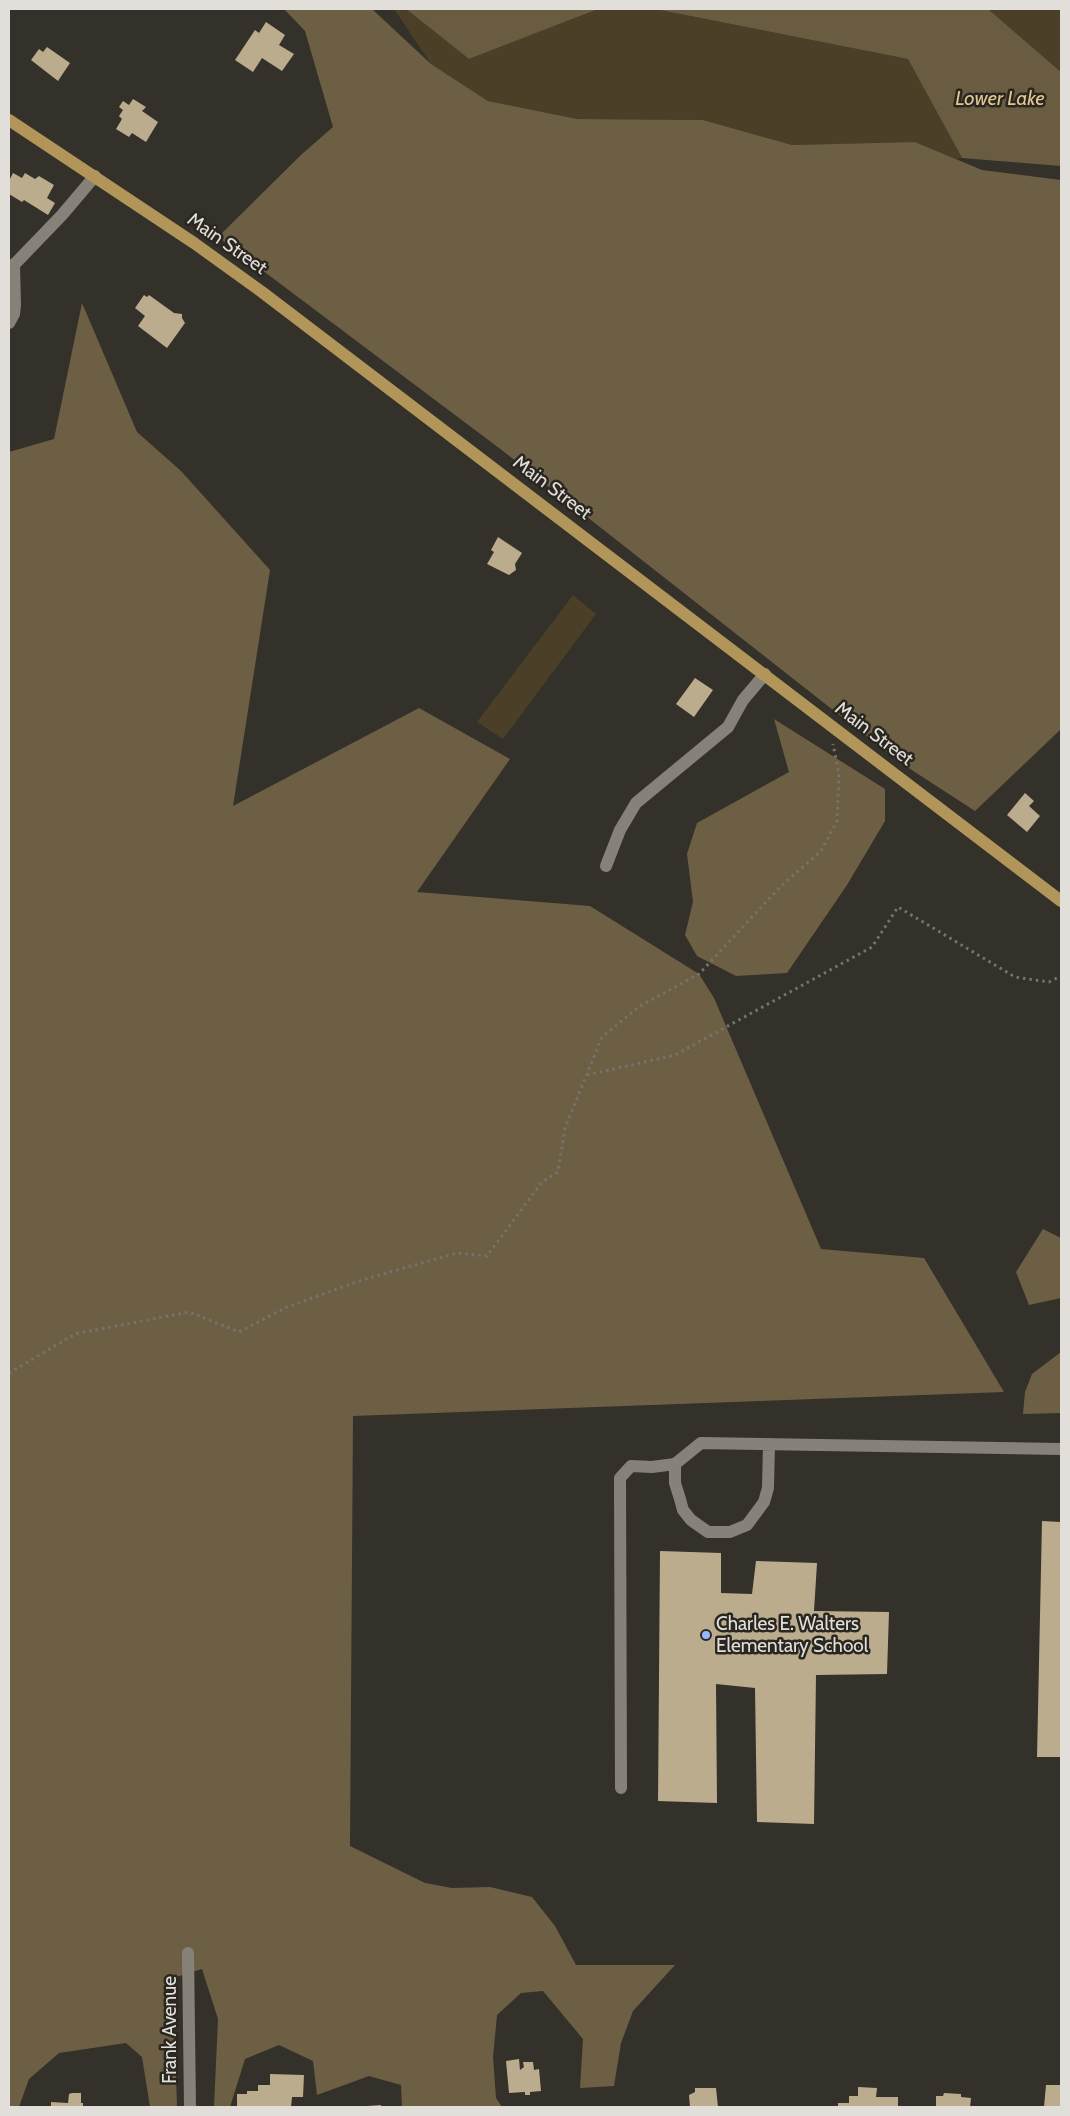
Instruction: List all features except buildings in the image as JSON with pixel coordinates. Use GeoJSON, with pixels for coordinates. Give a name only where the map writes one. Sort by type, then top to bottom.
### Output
{"type":"FeatureCollection","features":[{"type":"Feature","properties":{"kind":"main road","name":"Main Street"},"geometry":{"type":"LineString","coordinates":[[9,120],[95,176],[262,292],[1061,900]]}},
{"type":"Feature","properties":{"kind":"street"},"geometry":{"type":"LineString","coordinates":[[9,323],[14,314],[11,267],[62,216],[95,176]]}},
{"type":"Feature","properties":{"kind":"street"},"geometry":{"type":"LineString","coordinates":[[606,866],[620,830],[636,804],[728,727],[744,700],[765,674]]}},
{"type":"Feature","properties":{"kind":"street"},"geometry":{"type":"LineString","coordinates":[[621,1788],[620,1478],[631,1466],[652,1467],[675,1464],[702,1443],[1061,1449]]}},
{"type":"Feature","properties":{"kind":"street"},"geometry":{"type":"LineString","coordinates":[[675,1464],[676,1483],[683,1510],[691,1520],[708,1532],[730,1532],[748,1525],[764,1502],[768,1488],[770,1444]]}},
{"type":"Feature","properties":{"kind":"street","name":"Frank Avenue"},"geometry":{"type":"LineString","coordinates":[[188,1953],[190,2107]]}},
{"type":"Feature","properties":{"kind":"path"},"geometry":{"type":"LineString","coordinates":[[9,1373],[75,1334],[189,1312],[239,1332],[287,1307],[362,1280],[457,1253],[487,1256],[542,1182],[558,1172],[565,1128],[602,1037],[640,1006],[699,974],[780,887],[821,852],[837,821],[839,774],[831,725]]}},
{"type":"Feature","properties":{"kind":"path"},"geometry":{"type":"LineString","coordinates":[[586,1075],[675,1055],[872,947],[898,907],[1015,977],[1049,982],[1061,976]]}},
{"type":"Feature","properties":{"kind":"shaded area"},"geometry":{"type":"Polygon","coordinates":[[[284,9],[372,9],[431,64],[488,101],[577,119],[703,120],[792,145],[915,142],[982,170],[1061,180],[1061,729],[975,811],[898,761],[503,451],[218,237],[302,154],[333,127],[305,31],[284,9]]]}},
{"type":"Feature","properties":{"kind":"shaded area"},"geometry":{"type":"Polygon","coordinates":[[[394,9],[406,9],[469,59],[598,9],[655,9],[908,59],[962,158],[956,159],[915,142],[792,145],[703,120],[577,119],[488,101],[431,64],[394,9]]]}},
{"type":"Feature","properties":{"kind":"shaded area"},"geometry":{"type":"Polygon","coordinates":[[[988,9],[1061,9],[1061,72],[988,9]]]}},
{"type":"Feature","properties":{"kind":"shaded area"},"geometry":{"type":"Polygon","coordinates":[[[82,303],[137,432],[181,471],[270,570],[233,806],[419,708],[510,759],[417,892],[590,906],[699,974],[714,998],[821,1249],[924,1258],[1004,1392],[353,1416],[350,1846],[425,1883],[452,1888],[490,1887],[532,1897],[555,1926],[576,1965],[675,1965],[633,2011],[621,2043],[614,2086],[580,2088],[583,2039],[543,1991],[521,1993],[497,2015],[493,2057],[496,2098],[502,2107],[402,2107],[401,2085],[369,2076],[317,2095],[313,2061],[279,2045],[245,2059],[230,2107],[214,2107],[218,2019],[202,1969],[173,1978],[177,2107],[150,2107],[142,2057],[126,2043],[59,2053],[29,2079],[19,2107],[9,2107],[9,452],[54,439],[82,303]]]}},
{"type":"Feature","properties":{"kind":"shaded area"},"geometry":{"type":"Polygon","coordinates":[[[573,595],[596,614],[503,739],[477,722],[573,595]]]}},
{"type":"Feature","properties":{"kind":"shaded area"},"geometry":{"type":"Polygon","coordinates":[[[774,719],[885,789],[885,821],[847,885],[787,973],[736,976],[697,956],[685,935],[693,902],[687,854],[697,823],[789,772],[774,719]]]}},
{"type":"Feature","properties":{"kind":"shaded area"},"geometry":{"type":"Polygon","coordinates":[[[1043,1229],[1061,1238],[1061,1298],[1029,1305],[1016,1272],[1043,1229]]]}},
{"type":"Feature","properties":{"kind":"shaded area"},"geometry":{"type":"Polygon","coordinates":[[[1061,1352],[1061,1413],[1023,1414],[1025,1392],[1032,1374],[1061,1352]]]}},
{"type":"Feature","properties":{"kind":"water"},"geometry":{"type":"Polygon","coordinates":[[[406,9],[598,9],[469,59],[406,9]]]}},
{"type":"Feature","properties":{"kind":"water","name":"Lower Lake"},"geometry":{"type":"Polygon","coordinates":[[[655,9],[988,9],[1061,72],[1061,166],[962,158],[908,59],[655,9]]]}},
{"type":"Feature","properties":{"kind":"place","name":"Charles E. Walters Elementary School"},"geometry":{"type":"Point","coordinates":[706,1635]}}]}
